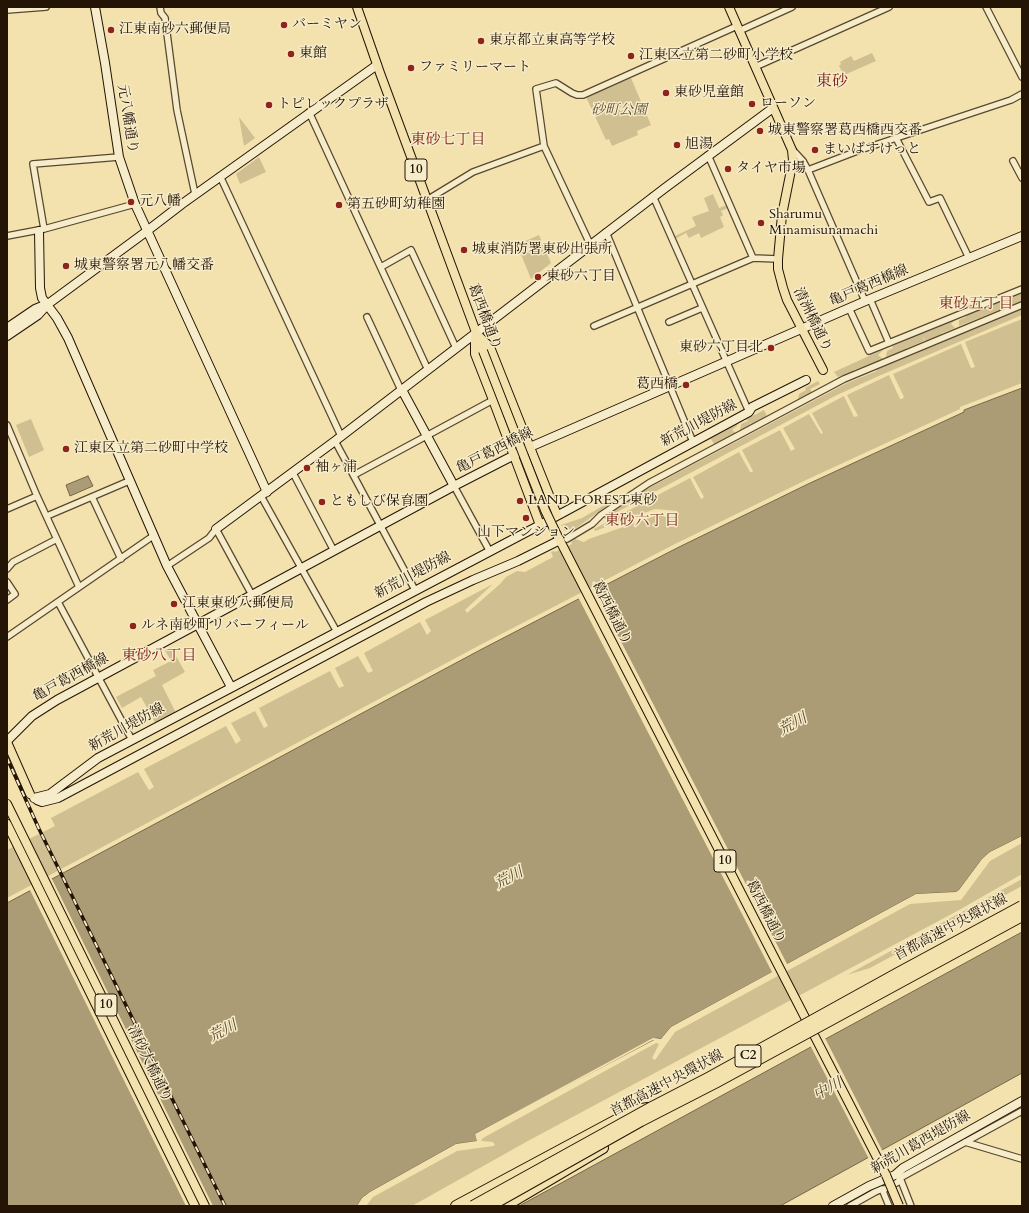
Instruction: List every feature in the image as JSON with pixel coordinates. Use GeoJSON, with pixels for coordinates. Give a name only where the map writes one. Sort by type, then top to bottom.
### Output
{"type":"FeatureCollection","features":[{"type":"Feature","properties":{"kind":"highway","name":"首都高速中央環状線"},"geometry":{"type":"LineString","coordinates":[[474,1206],[652,1107],[710,1077],[1022,906]]}},
{"type":"Feature","properties":{"kind":"highway","name":"首都高速中央環状線"},"geometry":{"type":"LineString","coordinates":[[490,1206],[641,1121],[715,1083],[1022,916]]}},
{"type":"Feature","properties":{"kind":"highway"},"geometry":{"type":"LineString","coordinates":[[456,1206],[635,1110],[652,1107]]}},
{"type":"Feature","properties":{"kind":"highway"},"geometry":{"type":"LineString","coordinates":[[505,1206],[625,1135],[641,1121]]}},
{"type":"Feature","properties":{"kind":"main road","name":"元八幡通り"},"geometry":{"type":"LineString","coordinates":[[95,7],[119,157],[135,204],[264,494]]}},
{"type":"Feature","properties":{"kind":"main road","name":"葛西橋通り"},"geometry":{"type":"LineString","coordinates":[[357,7],[476,333],[545,510],[555,531],[563,542],[886,1175],[900,1206]]}},
{"type":"Feature","properties":{"kind":"main road","name":"清洲橋通り"},"geometry":{"type":"LineString","coordinates":[[729,7],[790,146],[793,160],[783,208],[778,259],[783,288],[801,329],[823,370]]}},
{"type":"Feature","properties":{"kind":"main road"},"geometry":{"type":"LineString","coordinates":[[7,336],[38,315],[48,304],[195,194],[377,65]]}},
{"type":"Feature","properties":{"kind":"main road"},"geometry":{"type":"LineString","coordinates":[[216,529],[293,473],[653,196],[773,108]]}},
{"type":"Feature","properties":{"kind":"main road"},"geometry":{"type":"LineString","coordinates":[[42,230],[40,288],[42,298],[58,318],[68,338],[167,566],[231,687]]}},
{"type":"Feature","properties":{"kind":"main road","name":"亀戸葛西橋線"},"geometry":{"type":"LineString","coordinates":[[7,742],[32,716],[57,700],[454,486],[530,447],[867,300],[1022,236]]}},
{"type":"Feature","properties":{"kind":"main road"},"geometry":{"type":"LineString","coordinates":[[7,328],[35,309],[48,304]]}},
{"type":"Feature","properties":{"kind":"main road","name":"10"},"geometry":{"type":"LineString","coordinates":[[476,333],[475,354],[540,525]]}},
{"type":"Feature","properties":{"kind":"main road","name":"10"},"geometry":{"type":"LineString","coordinates":[[476,333],[490,347],[557,515]]}},
{"type":"Feature","properties":{"kind":"main road","name":"新荒川堤防線"},"geometry":{"type":"LineString","coordinates":[[32,796],[50,794],[98,758],[490,550],[540,525],[749,412],[752,407],[806,380]]}},
{"type":"Feature","properties":{"kind":"main road"},"geometry":{"type":"LineString","coordinates":[[401,390],[454,486]]}},
{"type":"Feature","properties":{"kind":"main road","name":"新荒川堤防線"},"geometry":{"type":"LineString","coordinates":[[32,796],[42,802],[58,798],[426,602],[459,586],[563,542]]}},
{"type":"Feature","properties":{"kind":"main road"},"geometry":{"type":"LineString","coordinates":[[7,742],[32,796]]}},
{"type":"Feature","properties":{"kind":"main road","name":"清砂大橋通り"},"geometry":{"type":"LineString","coordinates":[[7,804],[205,1206]]}},
{"type":"Feature","properties":{"kind":"main road","name":"清砂大橋通り"},"geometry":{"type":"LineString","coordinates":[[7,824],[195,1206]]}},
{"type":"Feature","properties":{"kind":"main road","name":"新荒川葛西堤防線"},"geometry":{"type":"LineString","coordinates":[[833,1206],[869,1186],[895,1175],[903,1168],[1022,1101]]}},
{"type":"Feature","properties":{"kind":"street"},"geometry":{"type":"LineString","coordinates":[[7,10],[46,7]]}},
{"type":"Feature","properties":{"kind":"street"},"geometry":{"type":"LineString","coordinates":[[160,7],[161,13],[165,18],[177,110],[195,194]]}},
{"type":"Feature","properties":{"kind":"street"},"geometry":{"type":"LineString","coordinates":[[590,244],[544,146],[536,89],[556,83],[572,93],[583,95],[792,7]]}},
{"type":"Feature","properties":{"kind":"street"},"geometry":{"type":"LineString","coordinates":[[755,67],[889,7]]}},
{"type":"Feature","properties":{"kind":"street"},"geometry":{"type":"LineString","coordinates":[[986,7],[1022,77]]}},
{"type":"Feature","properties":{"kind":"street"},"geometry":{"type":"LineString","coordinates":[[808,170],[896,138],[1011,100],[1022,94]]}},
{"type":"Feature","properties":{"kind":"street"},"geometry":{"type":"LineString","coordinates":[[309,112],[428,370]]}},
{"type":"Feature","properties":{"kind":"street"},"geometry":{"type":"LineString","coordinates":[[896,138],[928,202],[940,198],[968,258]]}},
{"type":"Feature","properties":{"kind":"street"},"geometry":{"type":"LineString","coordinates":[[427,200],[473,172],[544,146]]}},
{"type":"Feature","properties":{"kind":"street"},"geometry":{"type":"LineString","coordinates":[[790,146],[803,161],[808,170],[867,300],[889,343]]}},
{"type":"Feature","properties":{"kind":"street"},"geometry":{"type":"LineString","coordinates":[[708,155],[753,258]]}},
{"type":"Feature","properties":{"kind":"street"},"geometry":{"type":"LineString","coordinates":[[42,230],[33,164],[119,157]]}},
{"type":"Feature","properties":{"kind":"street"},"geometry":{"type":"LineString","coordinates":[[1013,161],[1022,178]]}},
{"type":"Feature","properties":{"kind":"street"},"geometry":{"type":"LineString","coordinates":[[220,176],[354,475],[415,590]]}},
{"type":"Feature","properties":{"kind":"street"},"geometry":{"type":"LineString","coordinates":[[653,196],[749,412]]}},
{"type":"Feature","properties":{"kind":"street"},"geometry":{"type":"LineString","coordinates":[[7,236],[42,230],[135,204]]}},
{"type":"Feature","properties":{"kind":"street"},"geometry":{"type":"LineString","coordinates":[[606,232],[693,442]]}},
{"type":"Feature","properties":{"kind":"street"},"geometry":{"type":"LineString","coordinates":[[381,267],[411,250],[456,348]]}},
{"type":"Feature","properties":{"kind":"street"},"geometry":{"type":"LineString","coordinates":[[594,326],[753,258],[778,259]]}},
{"type":"Feature","properties":{"kind":"street"},"geometry":{"type":"LineString","coordinates":[[849,308],[868,351],[1022,289]]}},
{"type":"Feature","properties":{"kind":"street","name":"新荒川堤防線"},"geometry":{"type":"LineString","coordinates":[[563,542],[592,524],[601,515],[649,483],[844,379],[1022,305]]}},
{"type":"Feature","properties":{"kind":"street"},"geometry":{"type":"LineString","coordinates":[[669,322],[702,308]]}},
{"type":"Feature","properties":{"kind":"street"},"geometry":{"type":"LineString","coordinates":[[367,317],[401,390]]}},
{"type":"Feature","properties":{"kind":"street"},"geometry":{"type":"LineString","coordinates":[[354,475],[493,400]]}},
{"type":"Feature","properties":{"kind":"street"},"geometry":{"type":"LineString","coordinates":[[7,425],[37,496],[79,587]]}},
{"type":"Feature","properties":{"kind":"street"},"geometry":{"type":"LineString","coordinates":[[293,473],[334,551]]}},
{"type":"Feature","properties":{"kind":"street"},"geometry":{"type":"LineString","coordinates":[[46,516],[129,481]]}},
{"type":"Feature","properties":{"kind":"street"},"geometry":{"type":"LineString","coordinates":[[454,486],[490,550]]}},
{"type":"Feature","properties":{"kind":"street"},"geometry":{"type":"LineString","coordinates":[[264,494],[301,568],[337,632]]}},
{"type":"Feature","properties":{"kind":"street"},"geometry":{"type":"LineString","coordinates":[[7,509],[37,496]]}},
{"type":"Feature","properties":{"kind":"street"},"geometry":{"type":"LineString","coordinates":[[92,497],[121,559]]}},
{"type":"Feature","properties":{"kind":"street"},"geometry":{"type":"LineString","coordinates":[[167,566],[210,538],[216,529],[252,595]]}},
{"type":"Feature","properties":{"kind":"street"},"geometry":{"type":"LineString","coordinates":[[7,637],[153,536]]}},
{"type":"Feature","properties":{"kind":"street"},"geometry":{"type":"LineString","coordinates":[[7,569],[13,562],[57,539]]}},
{"type":"Feature","properties":{"kind":"street"},"geometry":{"type":"LineString","coordinates":[[7,582],[15,594],[7,600]]}},
{"type":"Feature","properties":{"kind":"street"},"geometry":{"type":"LineString","coordinates":[[58,602],[132,740]]}},
{"type":"Feature","properties":{"kind":"street"},"geometry":{"type":"LineString","coordinates":[[850,1206],[898,1182],[900,1178],[1022,1111]]}},
{"type":"Feature","properties":{"kind":"street"},"geometry":{"type":"LineString","coordinates":[[965,1142],[1022,1159]]}},
{"type":"Feature","properties":{"kind":"street"},"geometry":{"type":"LineString","coordinates":[[900,1178],[911,1206]]}},
{"type":"Feature","properties":{"kind":"street"},"geometry":{"type":"LineString","coordinates":[[882,1189],[889,1206]]}},
{"type":"Feature","properties":{"kind":"green space"},"geometry":{"type":"Polygon","coordinates":[[[872,53],[876,61],[844,75],[839,66],[841,64],[840,62],[851,56],[854,61],[872,53]]]}},
{"type":"Feature","properties":{"kind":"green space","name":"砂町公園"},"geometry":{"type":"Polygon","coordinates":[[[631,78],[651,125],[637,131],[638,135],[612,146],[609,139],[606,140],[586,97],[631,78]]]}},
{"type":"Feature","properties":{"kind":"green space"},"geometry":{"type":"Polygon","coordinates":[[[239,117],[255,138],[244,146],[239,117]]]}},
{"type":"Feature","properties":{"kind":"green space"},"geometry":{"type":"Polygon","coordinates":[[[259,157],[266,172],[240,184],[236,174],[259,157]]]}},
{"type":"Feature","properties":{"kind":"green space"},"geometry":{"type":"Polygon","coordinates":[[[713,194],[719,208],[727,205],[728,208],[721,211],[723,215],[720,217],[724,227],[701,238],[699,233],[689,238],[686,233],[675,239],[673,237],[696,226],[692,217],[709,211],[704,198],[713,194]]]}},
{"type":"Feature","properties":{"kind":"green space"},"geometry":{"type":"Polygon","coordinates":[[[539,235],[551,263],[531,279],[518,247],[521,243],[539,235]]]}},
{"type":"Feature","properties":{"kind":"green space"},"geometry":{"type":"Polygon","coordinates":[[[1022,292],[1022,301],[959,326],[959,320],[966,317],[965,315],[1022,292]]]}},
{"type":"Feature","properties":{"kind":"green space"},"geometry":{"type":"Polygon","coordinates":[[[1022,308],[1022,315],[837,395],[605,519],[604,518],[632,497],[847,383],[1022,308]]]}},
{"type":"Feature","properties":{"kind":"green space"},"geometry":{"type":"Polygon","coordinates":[[[957,318],[951,324],[955,328],[942,333],[940,328],[942,334],[925,341],[923,336],[924,341],[907,348],[905,344],[907,349],[886,358],[887,351],[893,348],[892,346],[957,318]]]}},
{"type":"Feature","properties":{"kind":"green space"},"geometry":{"type":"Polygon","coordinates":[[[1022,319],[1022,383],[960,407],[960,409],[806,480],[675,544],[480,645],[7,898],[7,850],[55,826],[51,818],[138,772],[149,790],[154,787],[144,769],[226,726],[236,744],[241,740],[231,723],[255,711],[264,728],[268,726],[259,708],[330,671],[339,688],[344,686],[335,668],[358,656],[368,673],[373,671],[364,653],[420,622],[427,635],[431,631],[425,620],[493,584],[465,610],[467,613],[506,577],[517,571],[525,572],[553,557],[551,552],[555,552],[572,544],[571,542],[575,539],[584,542],[658,515],[666,517],[678,511],[655,509],[595,531],[594,529],[690,478],[701,499],[703,498],[704,497],[693,477],[739,452],[750,472],[752,472],[753,471],[742,450],[780,430],[791,451],[795,449],[783,428],[809,414],[821,434],[823,433],[812,413],[844,396],[854,417],[858,416],[847,395],[889,375],[900,399],[902,399],[904,397],[893,374],[961,344],[971,368],[975,367],[965,342],[1022,319]]]}},
{"type":"Feature","properties":{"kind":"green space"},"geometry":{"type":"Polygon","coordinates":[[[884,349],[878,355],[883,359],[854,370],[853,367],[854,371],[838,377],[834,372],[884,349]]]}},
{"type":"Feature","properties":{"kind":"green space"},"geometry":{"type":"Polygon","coordinates":[[[818,381],[820,384],[810,389],[812,392],[798,400],[799,394],[806,390],[805,388],[818,381]]]}},
{"type":"Feature","properties":{"kind":"green space"},"geometry":{"type":"Polygon","coordinates":[[[764,410],[767,416],[752,425],[749,421],[751,425],[740,431],[741,424],[764,410]]]}},
{"type":"Feature","properties":{"kind":"green space"},"geometry":{"type":"Polygon","coordinates":[[[31,419],[44,450],[29,457],[16,425],[31,419]]]}},
{"type":"Feature","properties":{"kind":"green space"},"geometry":{"type":"Polygon","coordinates":[[[738,423],[732,430],[736,433],[714,444],[711,439],[694,446],[738,423]]]}},
{"type":"Feature","properties":{"kind":"green space"},"geometry":{"type":"Polygon","coordinates":[[[625,493],[572,531],[570,529],[566,531],[564,530],[561,525],[582,518],[625,493]]]}},
{"type":"Feature","properties":{"kind":"green space"},"geometry":{"type":"Polygon","coordinates":[[[171,647],[185,672],[162,685],[176,713],[156,724],[141,697],[122,708],[116,697],[156,676],[153,670],[171,661],[165,650],[171,647]]]}},
{"type":"Feature","properties":{"kind":"green space"},"geometry":{"type":"Polygon","coordinates":[[[1022,843],[1022,874],[959,910],[526,1142],[412,1206],[366,1206],[373,1197],[457,1151],[495,1145],[493,1142],[481,1141],[483,1138],[656,1043],[659,1044],[652,1058],[655,1060],[675,1032],[910,904],[961,900],[990,861],[1022,843]]]}},
{"type":"Feature","properties":{"kind":"green space"},"geometry":{"type":"Polygon","coordinates":[[[1022,879],[1022,886],[870,968],[847,975],[1022,879]]]}},
{"type":"Feature","properties":{"kind":"water","name":"荒川"},"geometry":{"type":"Polygon","coordinates":[[[1022,388],[1022,836],[990,852],[982,859],[959,890],[956,892],[916,894],[671,1027],[661,1039],[657,1038],[475,1134],[478,1141],[456,1144],[370,1192],[362,1198],[357,1206],[7,1206],[7,903],[482,649],[677,548],[808,484],[964,412],[964,410],[1022,388]]]}},
{"type":"Feature","properties":{"kind":"water"},"geometry":{"type":"Polygon","coordinates":[[[88,476],[93,486],[70,496],[66,485],[88,476]]]}},
{"type":"Feature","properties":{"kind":"water","name":"中川"},"geometry":{"type":"Polygon","coordinates":[[[1022,932],[1022,1073],[780,1206],[519,1206],[1022,932]]]}},
{"type":"Feature","properties":{"kind":"pier"},"geometry":{"type":"Polygon","coordinates":[[[594,589],[787,964],[916,894],[956,892],[982,859],[990,852],[1022,836],[1022,838],[992,854],[983,861],[961,891],[957,894],[917,896],[672,1029],[662,1041],[653,1040],[477,1135],[480,1141],[479,1143],[456,1146],[371,1194],[364,1199],[359,1206],[357,1206],[362,1198],[370,1192],[456,1144],[477,1141],[475,1134],[653,1038],[661,1039],[671,1027],[772,972],[578,597],[594,589]]]}},
{"type":"Feature","properties":{"kind":"pier"},"geometry":{"type":"Polygon","coordinates":[[[51,877],[213,1206],[186,1206],[29,888],[51,877]]]}},
{"type":"Feature","properties":{"kind":"pier"},"geometry":{"type":"Polygon","coordinates":[[[825,1038],[883,1152],[869,1159],[810,1045],[825,1038]]]}},
{"type":"Feature","properties":{"kind":"railway"},"geometry":{"type":"LineString","coordinates":[[7,758],[39,829],[225,1206]]}},
{"type":"Feature","properties":{"kind":"place","name":"バーミヤン"},"geometry":{"type":"Point","coordinates":[284,25]}},
{"type":"Feature","properties":{"kind":"place","name":"江東南砂六郵便局"},"geometry":{"type":"Point","coordinates":[111,30]}},
{"type":"Feature","properties":{"kind":"place","name":"東京都立東高等学校"},"geometry":{"type":"Point","coordinates":[481,41]}},
{"type":"Feature","properties":{"kind":"place","name":"東館"},"geometry":{"type":"Point","coordinates":[291,54]}},
{"type":"Feature","properties":{"kind":"place","name":"江東区立第二砂町小学校"},"geometry":{"type":"Point","coordinates":[631,56]}},
{"type":"Feature","properties":{"kind":"place","name":"ファミリーマート"},"geometry":{"type":"Point","coordinates":[411,68]}},
{"type":"Feature","properties":{"kind":"place","name":"東砂児童館"},"geometry":{"type":"Point","coordinates":[666,93]}},
{"type":"Feature","properties":{"kind":"place","name":"ローソン"},"geometry":{"type":"Point","coordinates":[752,104]}},
{"type":"Feature","properties":{"kind":"place","name":"トピレックプラザ"},"geometry":{"type":"Point","coordinates":[269,105]}},
{"type":"Feature","properties":{"kind":"place","name":"城東警察署葛西橋西交番"},"geometry":{"type":"Point","coordinates":[760,131]}},
{"type":"Feature","properties":{"kind":"place","name":"旭湯"},"geometry":{"type":"Point","coordinates":[677,145]}},
{"type":"Feature","properties":{"kind":"place","name":"まいばすけっと"},"geometry":{"type":"Point","coordinates":[815,150]}},
{"type":"Feature","properties":{"kind":"place","name":"タイヤ市場"},"geometry":{"type":"Point","coordinates":[728,169]}},
{"type":"Feature","properties":{"kind":"place","name":"元八幡"},"geometry":{"type":"Point","coordinates":[131,202]}},
{"type":"Feature","properties":{"kind":"place","name":"第五砂町幼稚園"},"geometry":{"type":"Point","coordinates":[339,205]}},
{"type":"Feature","properties":{"kind":"place","name":"Sharumu Minamisunamachi"},"geometry":{"type":"Point","coordinates":[761,223]}},
{"type":"Feature","properties":{"kind":"place","name":"城東消防署東砂出張所"},"geometry":{"type":"Point","coordinates":[464,250]}},
{"type":"Feature","properties":{"kind":"place","name":"城東警察署元八幡交番"},"geometry":{"type":"Point","coordinates":[66,266]}},
{"type":"Feature","properties":{"kind":"place","name":"東砂六丁目"},"geometry":{"type":"Point","coordinates":[538,277]}},
{"type":"Feature","properties":{"kind":"place","name":"東砂六丁目北"},"geometry":{"type":"Point","coordinates":[771,348]}},
{"type":"Feature","properties":{"kind":"place","name":"葛西橋"},"geometry":{"type":"Point","coordinates":[686,385]}},
{"type":"Feature","properties":{"kind":"place","name":"江東区立第二砂町中学校"},"geometry":{"type":"Point","coordinates":[66,449]}},
{"type":"Feature","properties":{"kind":"place","name":"袖ヶ浦"},"geometry":{"type":"Point","coordinates":[307,468]}},
{"type":"Feature","properties":{"kind":"place","name":"LAND FOREST東砂"},"geometry":{"type":"Point","coordinates":[520,501]}},
{"type":"Feature","properties":{"kind":"place","name":"ともしび保育園"},"geometry":{"type":"Point","coordinates":[322,502]}},
{"type":"Feature","properties":{"kind":"place","name":"山下マンション"},"geometry":{"type":"Point","coordinates":[526,518]}},
{"type":"Feature","properties":{"kind":"place","name":"江東東砂八郵便局"},"geometry":{"type":"Point","coordinates":[174,604]}},
{"type":"Feature","properties":{"kind":"place","name":"ルネ南砂町リバーフィール"},"geometry":{"type":"Point","coordinates":[133,626]}},
{"type":"Feature","properties":{"kind":"district","name":"東砂"},"geometry":{"type":"Point","coordinates":[832,82]}},
{"type":"Feature","properties":{"kind":"district","name":"東砂七丁目"},"geometry":{"type":"Point","coordinates":[448,141]}},
{"type":"Feature","properties":{"kind":"district","name":"東砂五丁目"},"geometry":{"type":"Point","coordinates":[976,305]}},
{"type":"Feature","properties":{"kind":"district","name":"東砂六丁目"},"geometry":{"type":"Point","coordinates":[642,522]}},
{"type":"Feature","properties":{"kind":"district","name":"東砂八丁目"},"geometry":{"type":"Point","coordinates":[159,657]}}]}
